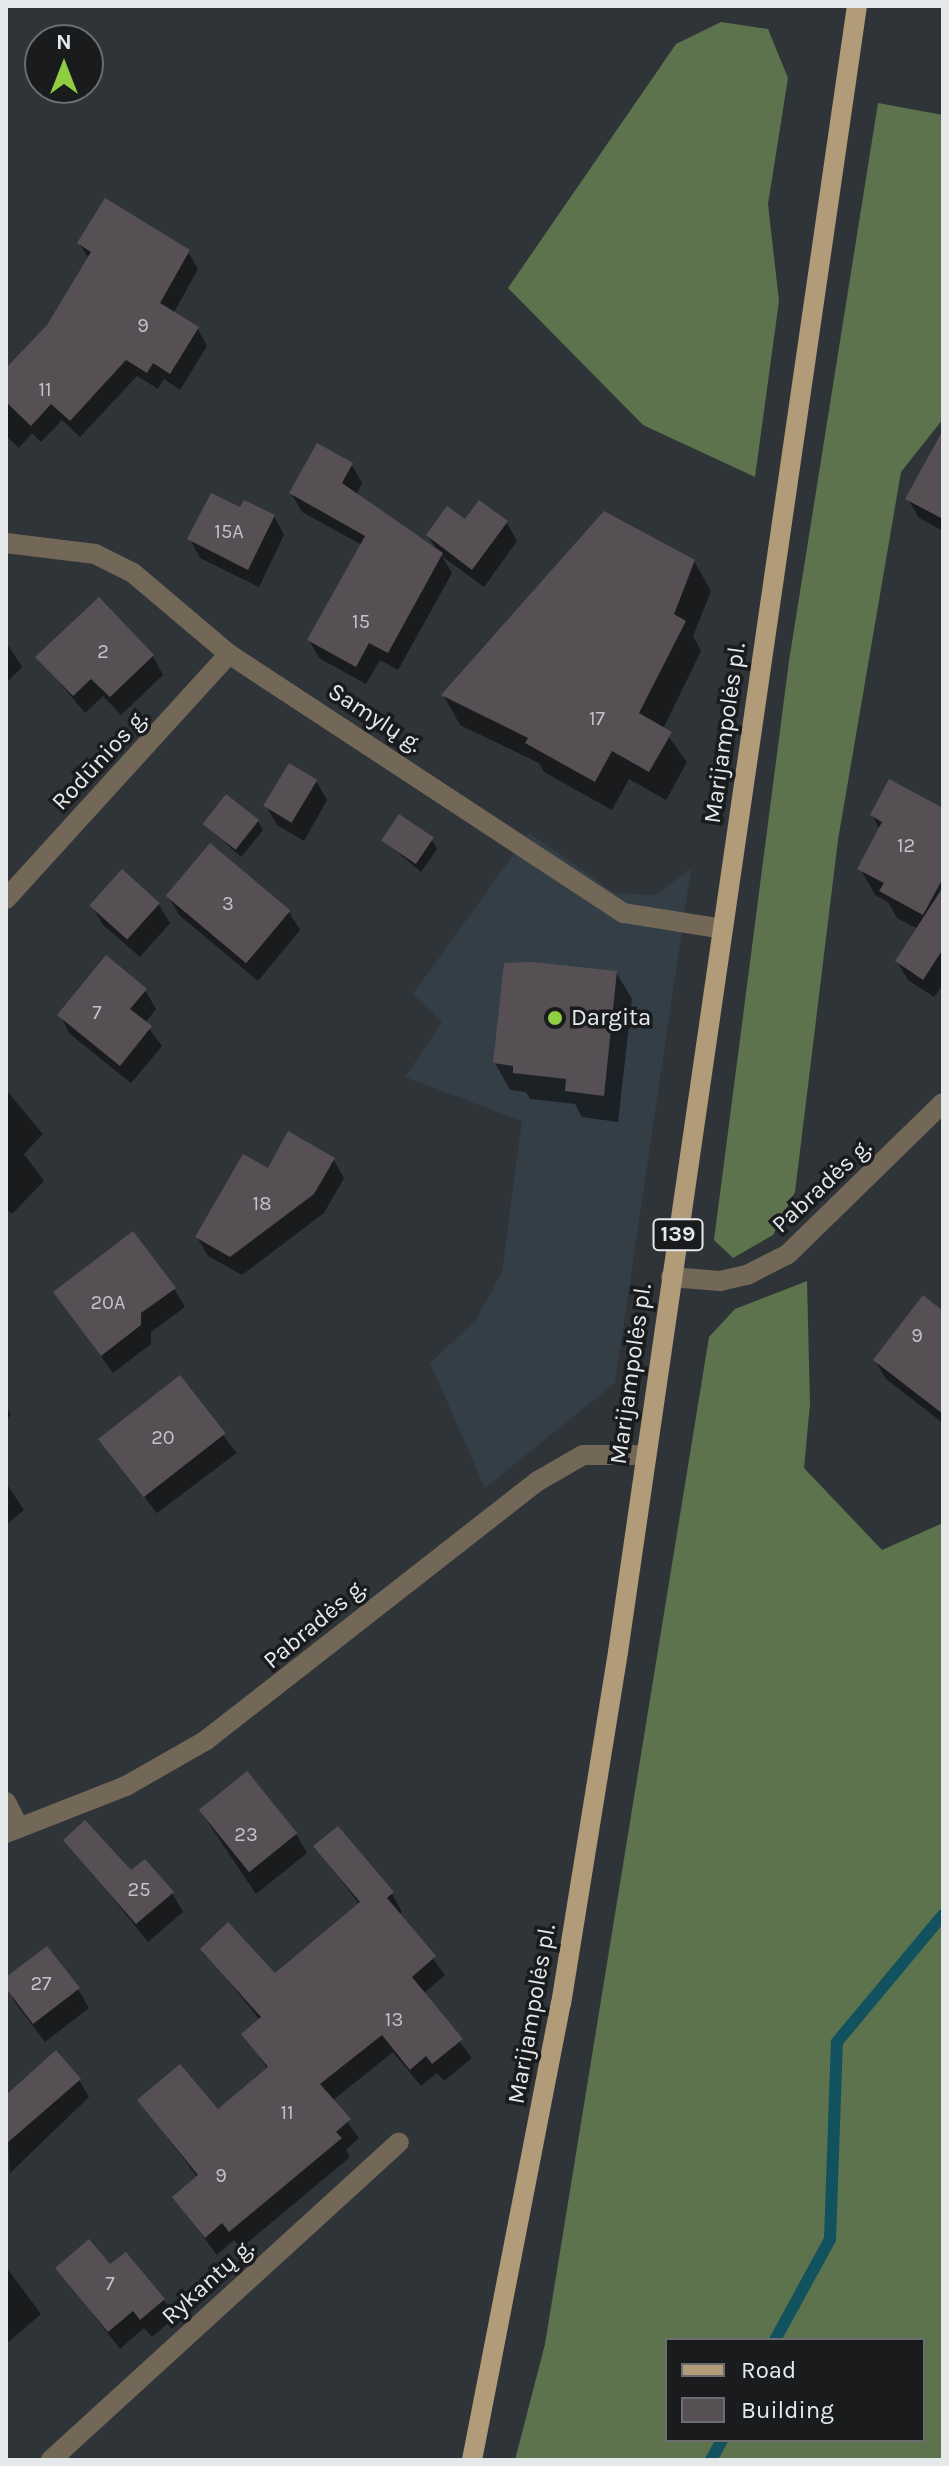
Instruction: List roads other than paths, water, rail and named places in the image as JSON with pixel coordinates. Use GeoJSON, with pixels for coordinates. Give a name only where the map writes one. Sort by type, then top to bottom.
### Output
{"type":"FeatureCollection","features":[{"type":"Feature","properties":{"kind":"main road","name":"Marijampolės pl."},"geometry":{"type":"LineString","coordinates":[[472,2460],[561,2004],[646,1455],[857,6]]}},
{"type":"Feature","properties":{"kind":"street","name":"Samylų g."},"geometry":{"type":"LineString","coordinates":[[6,543],[95,554],[133,573],[229,654],[624,913],[723,929]]}},
{"type":"Feature","properties":{"kind":"street","name":"Rodūnios g."},"geometry":{"type":"LineString","coordinates":[[6,899],[229,654]]}},
{"type":"Feature","properties":{"kind":"street","name":"Pabradės g."},"geometry":{"type":"LineString","coordinates":[[671,1277],[720,1281],[747,1275],[788,1254],[943,1103]]}},
{"type":"Feature","properties":{"kind":"street","name":"Pabradės g."},"geometry":{"type":"LineString","coordinates":[[12,1830],[126,1786],[205,1741],[254,1708],[538,1481],[583,1455],[646,1455]]}},
{"type":"Feature","properties":{"kind":"street"},"geometry":{"type":"LineString","coordinates":[[6,1802],[12,1830]]}},
{"type":"Feature","properties":{"kind":"street","name":"Rykantų g."},"geometry":{"type":"LineString","coordinates":[[51,2460],[399,2142]]}},
{"type":"Feature","properties":{"kind":"waterway"},"geometry":{"type":"LineString","coordinates":[[776,2338],[830,2239],[837,2042],[943,1915]]}},
{"type":"Feature","properties":{"kind":"waterway"},"geometry":{"type":"LineString","coordinates":[[711,2460],[721,2442]]}},
{"type":"Feature","properties":{"kind":"place","name":"Dargita"},"geometry":{"type":"Point","coordinates":[555,1018]}}]}
